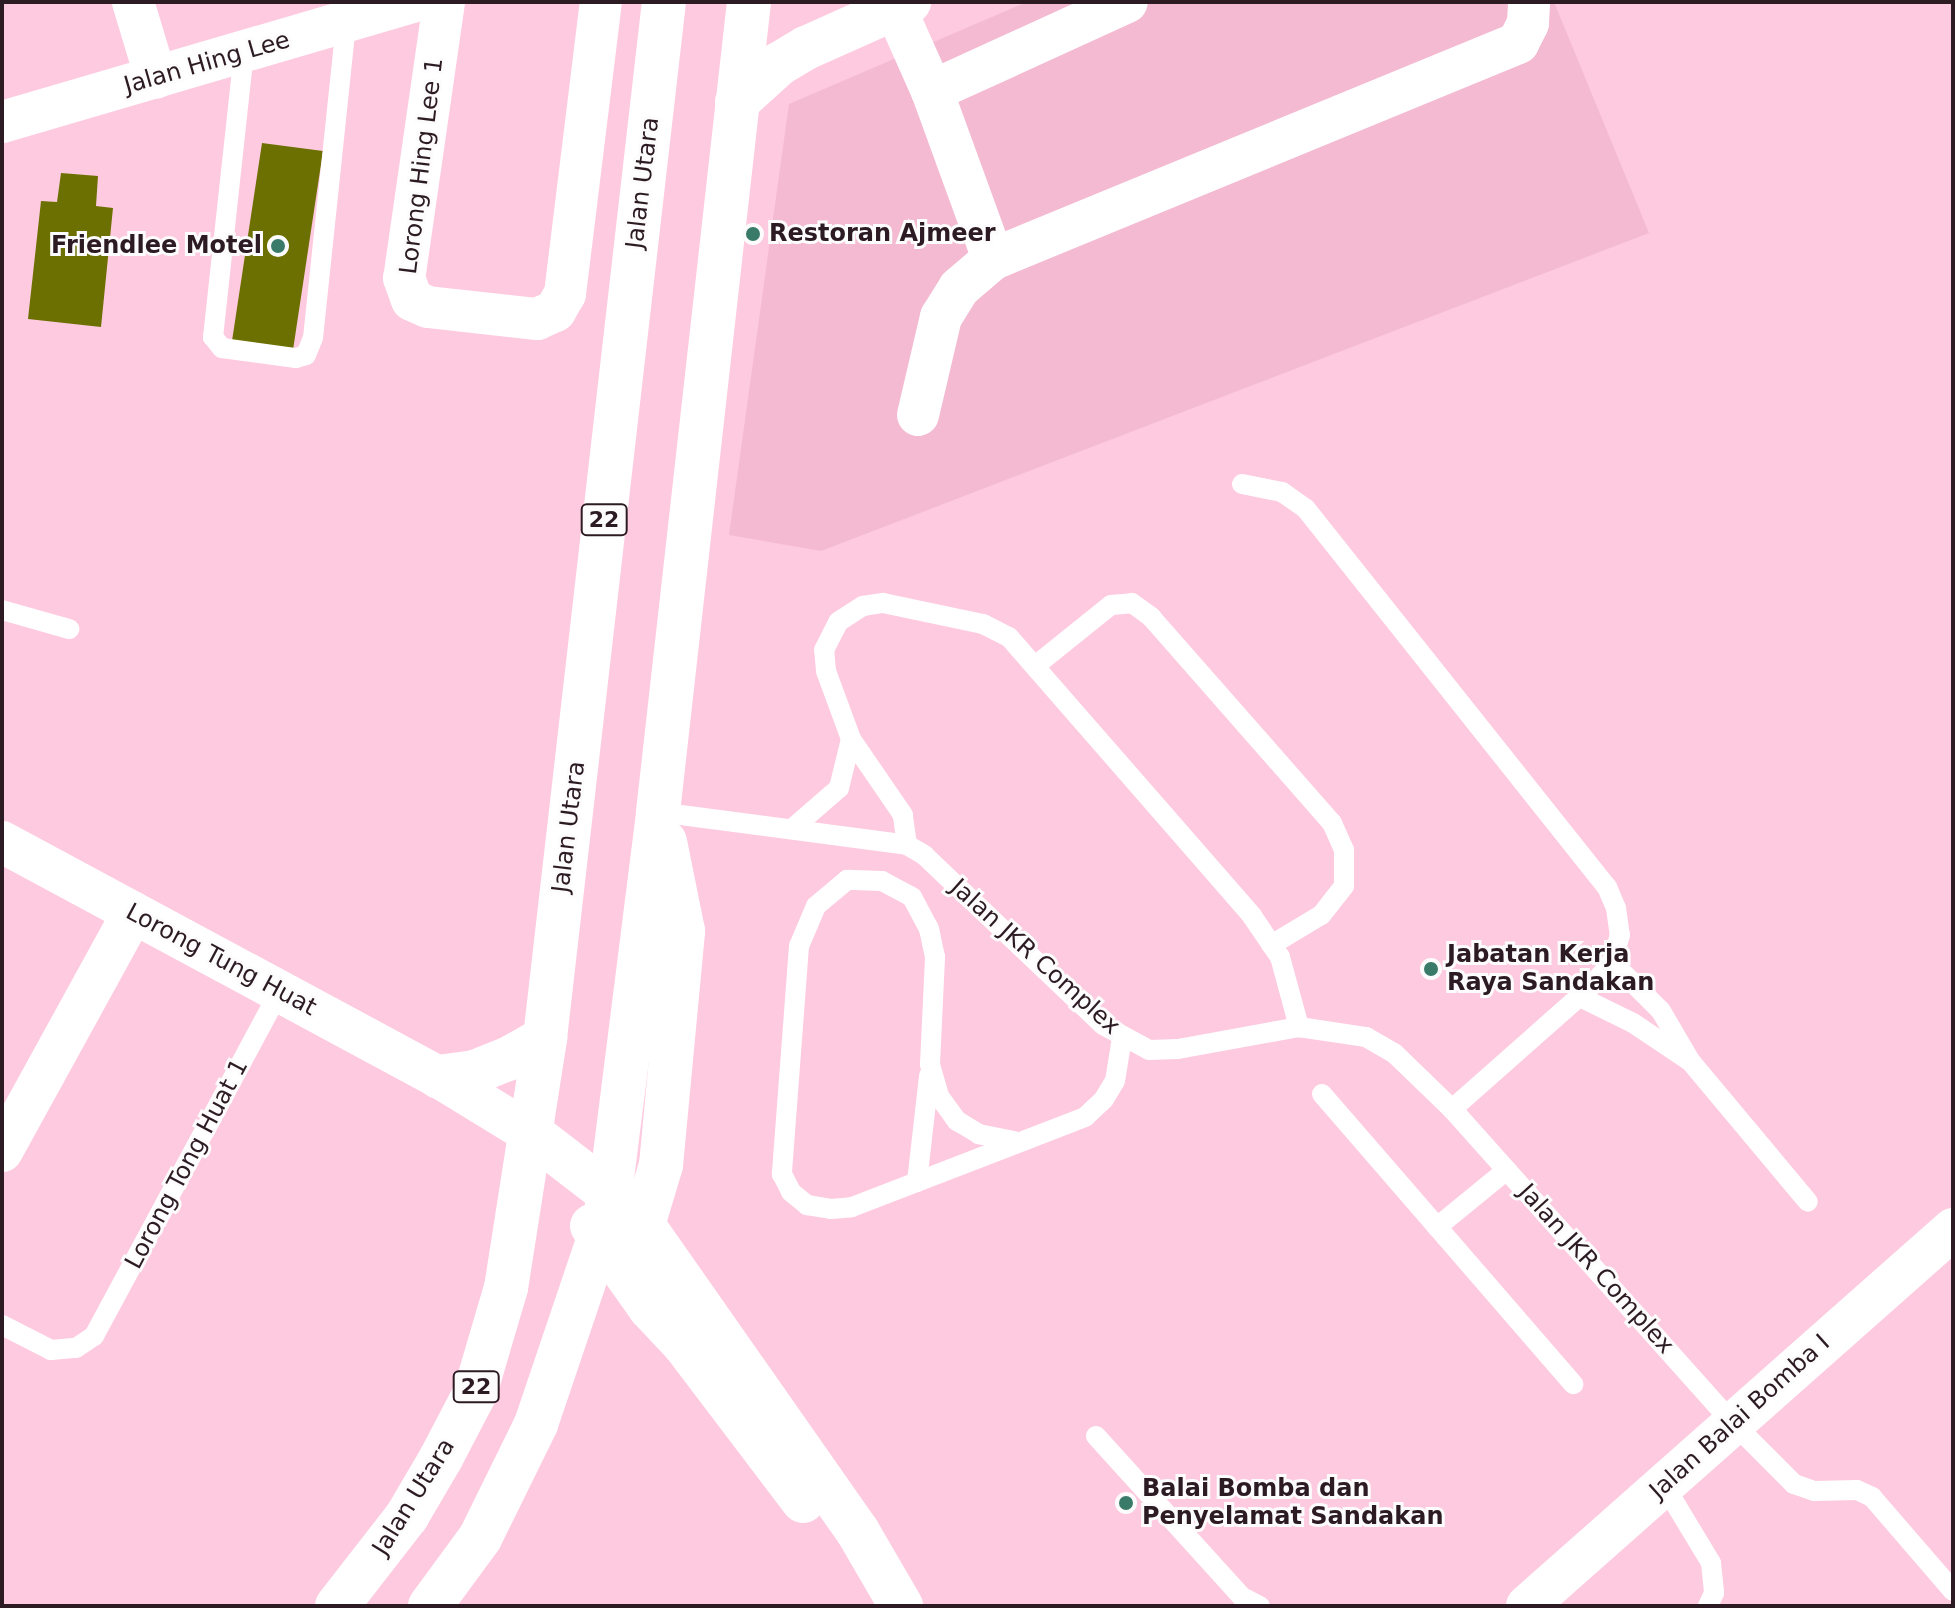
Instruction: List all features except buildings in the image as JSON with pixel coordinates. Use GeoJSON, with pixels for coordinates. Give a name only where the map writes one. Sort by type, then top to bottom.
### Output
{"type":"FeatureCollection","features":[{"type":"Feature","properties":{"kind":"main road","name":"Jalan Utara"},"geometry":{"type":"LineString","coordinates":[[337,1606],[407,1516],[475,1393],[506,1288],[545,1038],[664,2]]}},
{"type":"Feature","properties":{"kind":"main road"},"geometry":{"type":"LineString","coordinates":[[430,1606],[480,1538],[507,1488],[536,1424],[606,1248],[749,2]]}},
{"type":"Feature","properties":{"kind":"main road"},"geometry":{"type":"LineString","coordinates":[[737,102],[779,64],[876,8]]}},
{"type":"Feature","properties":{"kind":"main road"},"geometry":{"type":"LineString","coordinates":[[606,1248],[643,1225],[661,1165],[683,931],[658,812]]}},
{"type":"Feature","properties":{"kind":"main road"},"geometry":{"type":"LineString","coordinates":[[439,1077],[475,1072],[508,1059],[545,1038]]}},
{"type":"Feature","properties":{"kind":"main road"},"geometry":{"type":"LineString","coordinates":[[532,1134],[610,1194],[643,1225],[858,1532],[901,1606]]}},
{"type":"Feature","properties":{"kind":"main road"},"geometry":{"type":"LineString","coordinates":[[532,1134],[606,1248],[886,1606]]}},
{"type":"Feature","properties":{"kind":"street"},"geometry":{"type":"LineString","coordinates":[[133,2],[156,78]]}},
{"type":"Feature","properties":{"kind":"street","name":"Jalan Hing Lee"},"geometry":{"type":"LineString","coordinates":[[2,122],[413,2]]}},
{"type":"Feature","properties":{"kind":"street","name":"Lorong Hing Lee 1"},"geometry":{"type":"LineString","coordinates":[[444,2],[404,278],[412,300],[428,307],[537,319],[555,311],[565,294],[601,2]]}},
{"type":"Feature","properties":{"kind":"street"},"geometry":{"type":"LineString","coordinates":[[932,91],[1127,2]]}},
{"type":"Feature","properties":{"kind":"street"},"geometry":{"type":"LineString","coordinates":[[918,415],[941,317],[959,288],[993,259],[1518,43],[1528,23],[1529,2]]}},
{"type":"Feature","properties":{"kind":"street"},"geometry":{"type":"LineString","coordinates":[[876,8],[932,91],[993,259]]}},
{"type":"Feature","properties":{"kind":"street","name":"Lorong Tung Huat"},"geometry":{"type":"LineString","coordinates":[[2,842],[439,1077],[532,1134]]}},
{"type":"Feature","properties":{"kind":"street"},"geometry":{"type":"LineString","coordinates":[[2,1151],[133,913]]}},
{"type":"Feature","properties":{"kind":"street","name":"Jalan Balai Bomba I"},"geometry":{"type":"LineString","coordinates":[[1527,1606],[1953,1229]]}},
{"type":"Feature","properties":{"kind":"lane"},"geometry":{"type":"LineString","coordinates":[[244,52],[213,337],[222,348],[296,358],[306,355],[313,338],[346,22]]}},
{"type":"Feature","properties":{"kind":"lane"},"geometry":{"type":"LineString","coordinates":[[1242,484],[1282,492],[1306,509],[1607,887],[1616,908],[1620,935],[1612,962],[1580,997],[1452,1109]]}},
{"type":"Feature","properties":{"kind":"lane"},"geometry":{"type":"LineString","coordinates":[[907,845],[908,828],[903,815],[851,739],[826,671],[824,650],[838,622],[863,606],[883,603],[983,624],[1009,637],[1252,916],[1280,957],[1299,1027]]}},
{"type":"Feature","properties":{"kind":"lane"},"geometry":{"type":"LineString","coordinates":[[1035,666],[1111,605],[1132,603],[1151,617],[1332,823],[1344,850],[1344,886],[1321,915],[1271,945]]}},
{"type":"Feature","properties":{"kind":"lane"},"geometry":{"type":"LineString","coordinates":[[2,610],[69,629]]}},
{"type":"Feature","properties":{"kind":"lane"},"geometry":{"type":"LineString","coordinates":[[793,828],[839,788],[851,739]]}},
{"type":"Feature","properties":{"kind":"lane","name":"Jalan JKR Complex"},"geometry":{"type":"LineString","coordinates":[[658,812],[907,845],[924,855],[1103,1025],[1149,1050],[1178,1049],[1299,1027],[1366,1037],[1394,1053],[1452,1109],[1733,1423],[1794,1484],[1814,1491],[1857,1490],[1872,1497],[1953,1591]]}},
{"type":"Feature","properties":{"kind":"lane"},"geometry":{"type":"LineString","coordinates":[[917,1182],[930,1064],[935,957],[929,929],[912,897],[882,881],[847,880],[816,906],[799,946],[782,1174],[791,1192],[807,1205],[831,1209],[852,1207],[917,1182],[1014,1141],[1085,1117],[1104,1099],[1115,1081],[1122,1038]]}},
{"type":"Feature","properties":{"kind":"lane"},"geometry":{"type":"LineString","coordinates":[[1612,962],[1661,1011],[1691,1062],[1808,1202]]}},
{"type":"Feature","properties":{"kind":"lane","name":"Lorong Tong Huat 1"},"geometry":{"type":"LineString","coordinates":[[2,1325],[51,1350],[76,1348],[94,1336],[280,991]]}},
{"type":"Feature","properties":{"kind":"lane"},"geometry":{"type":"LineString","coordinates":[[1580,997],[1633,1023],[1691,1062]]}},
{"type":"Feature","properties":{"kind":"lane"},"geometry":{"type":"LineString","coordinates":[[930,1064],[939,1096],[957,1121],[979,1134],[1014,1141]]}},
{"type":"Feature","properties":{"kind":"lane"},"geometry":{"type":"LineString","coordinates":[[1322,1094],[1573,1384]]}},
{"type":"Feature","properties":{"kind":"lane"},"geometry":{"type":"LineString","coordinates":[[1437,1227],[1507,1170]]}},
{"type":"Feature","properties":{"kind":"lane"},"geometry":{"type":"LineString","coordinates":[[1096,1436],[1242,1597],[1260,1606]]}},
{"type":"Feature","properties":{"kind":"lane"},"geometry":{"type":"LineString","coordinates":[[1664,1485],[1711,1563],[1714,1593],[1708,1606]]}},
{"type":"Feature","properties":{"kind":"shaded area"},"geometry":{"type":"Polygon","coordinates":[[[1027,2],[1554,2],[1649,233],[821,551],[729,535],[789,104],[1027,2]]]}},
{"type":"Feature","properties":{"kind":"place","name":"Restoran Ajmeer"},"geometry":{"type":"Point","coordinates":[753,234]}},
{"type":"Feature","properties":{"kind":"place","name":"Friendlee Motel"},"geometry":{"type":"Point","coordinates":[278,246]}},
{"type":"Feature","properties":{"kind":"place","name":"Jabatan Kerja Raya Sandakan"},"geometry":{"type":"Point","coordinates":[1431,969]}},
{"type":"Feature","properties":{"kind":"place","name":"Balai Bomba dan Penyelamat Sandakan"},"geometry":{"type":"Point","coordinates":[1126,1503]}}]}
